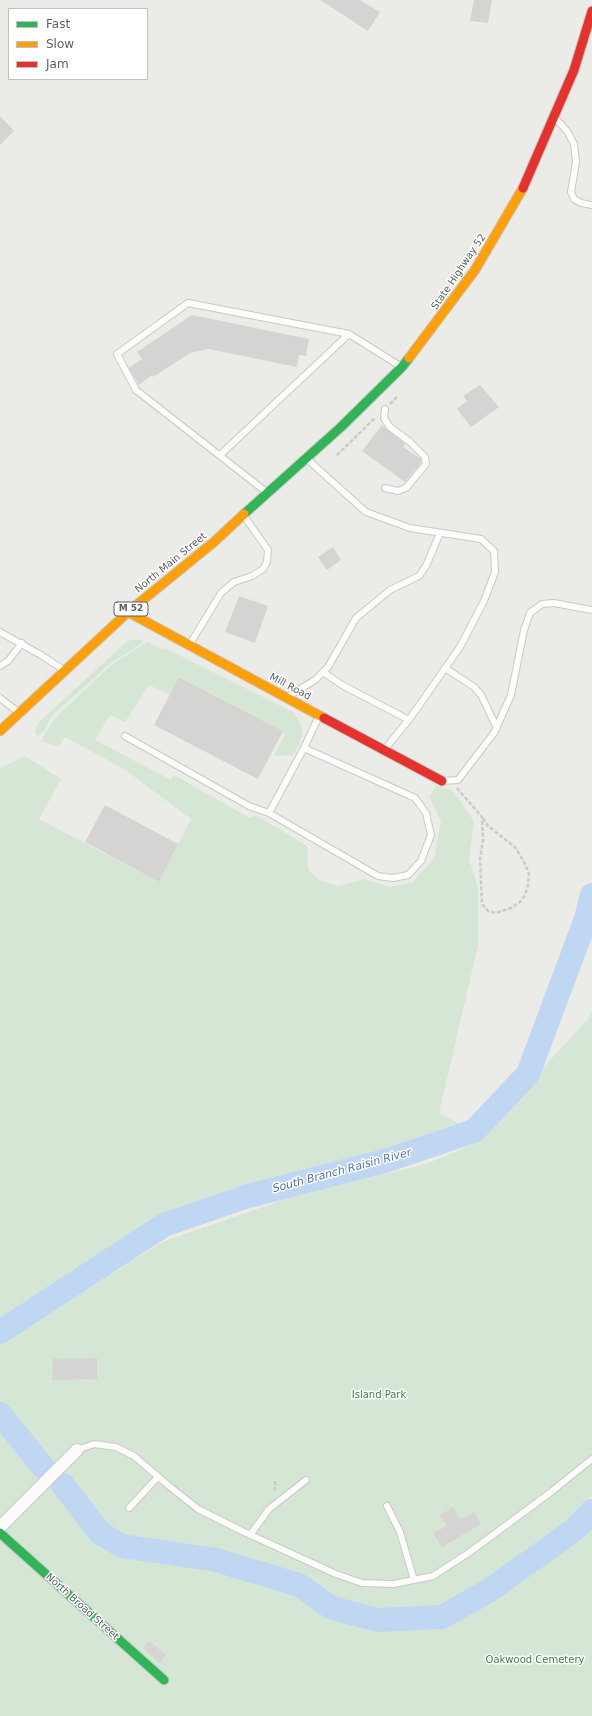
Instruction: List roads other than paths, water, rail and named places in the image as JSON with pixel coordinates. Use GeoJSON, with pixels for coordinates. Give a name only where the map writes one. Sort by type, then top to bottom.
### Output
{"type":"FeatureCollection","features":[{"type":"Feature","properties":{"kind":"main road","name":"State Highway 52"},"geometry":{"type":"LineString","coordinates":[[267,492],[341,427],[402,367],[439,320],[475,270],[525,185],[574,70],[592,11]]}},
{"type":"Feature","properties":{"kind":"main road","name":"North Main Street"},"geometry":{"type":"LineString","coordinates":[[0,731],[128,612],[214,542],[267,492]]}},
{"type":"Feature","properties":{"kind":"main road","name":"Mill Road"},"geometry":{"type":"LineString","coordinates":[[128,612],[442,781]]}},
{"type":"Feature","properties":{"kind":"main road","name":"North Broad Street"},"geometry":{"type":"LineString","coordinates":[[0,1533],[164,1680]]}},
{"type":"Feature","properties":{"kind":"street"},"geometry":{"type":"LineString","coordinates":[[0,1527],[77,1450]]}},
{"type":"Feature","properties":{"kind":"lane"},"geometry":{"type":"LineString","coordinates":[[554,116],[567,131],[574,144],[576,162],[571,192],[574,199],[581,203],[592,205]]}},
{"type":"Feature","properties":{"kind":"lane"},"geometry":{"type":"LineString","coordinates":[[267,492],[136,390],[117,354],[188,303],[349,334],[402,367]]}},
{"type":"Feature","properties":{"kind":"lane"},"geometry":{"type":"LineString","coordinates":[[220,455],[349,334]]}},
{"type":"Feature","properties":{"kind":"lane"},"geometry":{"type":"LineString","coordinates":[[385,409],[384,418],[390,427],[410,442],[425,457],[426,464],[406,488],[398,491],[385,488]]}},
{"type":"Feature","properties":{"kind":"lane"},"geometry":{"type":"LineString","coordinates":[[305,458],[366,512],[410,528],[481,539],[494,551],[495,572],[484,601],[460,647],[408,720],[384,750]]}},
{"type":"Feature","properties":{"kind":"lane"},"geometry":{"type":"LineString","coordinates":[[189,645],[221,593],[234,582],[252,576],[263,569],[267,562],[268,550],[243,515]]}},
{"type":"Feature","properties":{"kind":"lane"},"geometry":{"type":"LineString","coordinates":[[286,698],[315,680],[328,667],[356,618],[390,590],[419,576],[426,566],[440,533]]}},
{"type":"Feature","properties":{"kind":"lane"},"geometry":{"type":"LineString","coordinates":[[442,781],[458,780],[497,728],[512,695],[524,630],[530,613],[542,604],[554,603],[592,610]]}},
{"type":"Feature","properties":{"kind":"lane"},"geometry":{"type":"LineString","coordinates":[[0,632],[65,671]]}},
{"type":"Feature","properties":{"kind":"lane"},"geometry":{"type":"LineString","coordinates":[[0,666],[8,661],[22,644]]}},
{"type":"Feature","properties":{"kind":"lane"},"geometry":{"type":"LineString","coordinates":[[445,668],[474,687],[481,695],[497,728]]}},
{"type":"Feature","properties":{"kind":"lane"},"geometry":{"type":"LineString","coordinates":[[323,672],[342,685],[408,720]]}},
{"type":"Feature","properties":{"kind":"lane"},"geometry":{"type":"LineString","coordinates":[[0,698],[20,713]]}},
{"type":"Feature","properties":{"kind":"lane"},"geometry":{"type":"LineString","coordinates":[[269,812],[304,748],[319,715]]}},
{"type":"Feature","properties":{"kind":"lane"},"geometry":{"type":"LineString","coordinates":[[125,736],[249,806],[269,812],[378,876],[393,878],[408,875],[421,860],[431,835],[426,813],[415,798],[304,748]]}},
{"type":"Feature","properties":{"kind":"lane"},"geometry":{"type":"LineString","coordinates":[[77,1450],[94,1444],[116,1447],[134,1456],[198,1509],[250,1535],[336,1574],[362,1583],[394,1584],[433,1576],[470,1552],[551,1492],[592,1459]]}},
{"type":"Feature","properties":{"kind":"lane"},"geometry":{"type":"LineString","coordinates":[[129,1508],[158,1477]]}},
{"type":"Feature","properties":{"kind":"lane"},"geometry":{"type":"LineString","coordinates":[[250,1535],[269,1509],[306,1480]]}},
{"type":"Feature","properties":{"kind":"lane"},"geometry":{"type":"LineString","coordinates":[[388,1506],[400,1532],[414,1580]]}},
{"type":"Feature","properties":{"kind":"waterway","name":"South Branch Raisin River"},"geometry":{"type":"LineString","coordinates":[[0,1332],[164,1225],[248,1196],[385,1161],[474,1131],[528,1074],[586,919],[592,895]]}},
{"type":"Feature","properties":{"kind":"waterway","name":"South Branch Raisin River"},"geometry":{"type":"LineString","coordinates":[[0,1414],[43,1467]]}},
{"type":"Feature","properties":{"kind":"waterway","name":"South Branch Raisin River"},"geometry":{"type":"LineString","coordinates":[[63,1485],[100,1533],[122,1546],[216,1560],[299,1585],[332,1608],[378,1620],[442,1617],[490,1590],[574,1530],[592,1511]]}},
{"type":"Feature","properties":{"kind":"park label","name":"Island Park"},"geometry":{"type":"Point","coordinates":[379,1395]}},
{"type":"Feature","properties":{"kind":"park label","name":"Oakwood Cemetery"},"geometry":{"type":"Point","coordinates":[535,1660]}}]}
